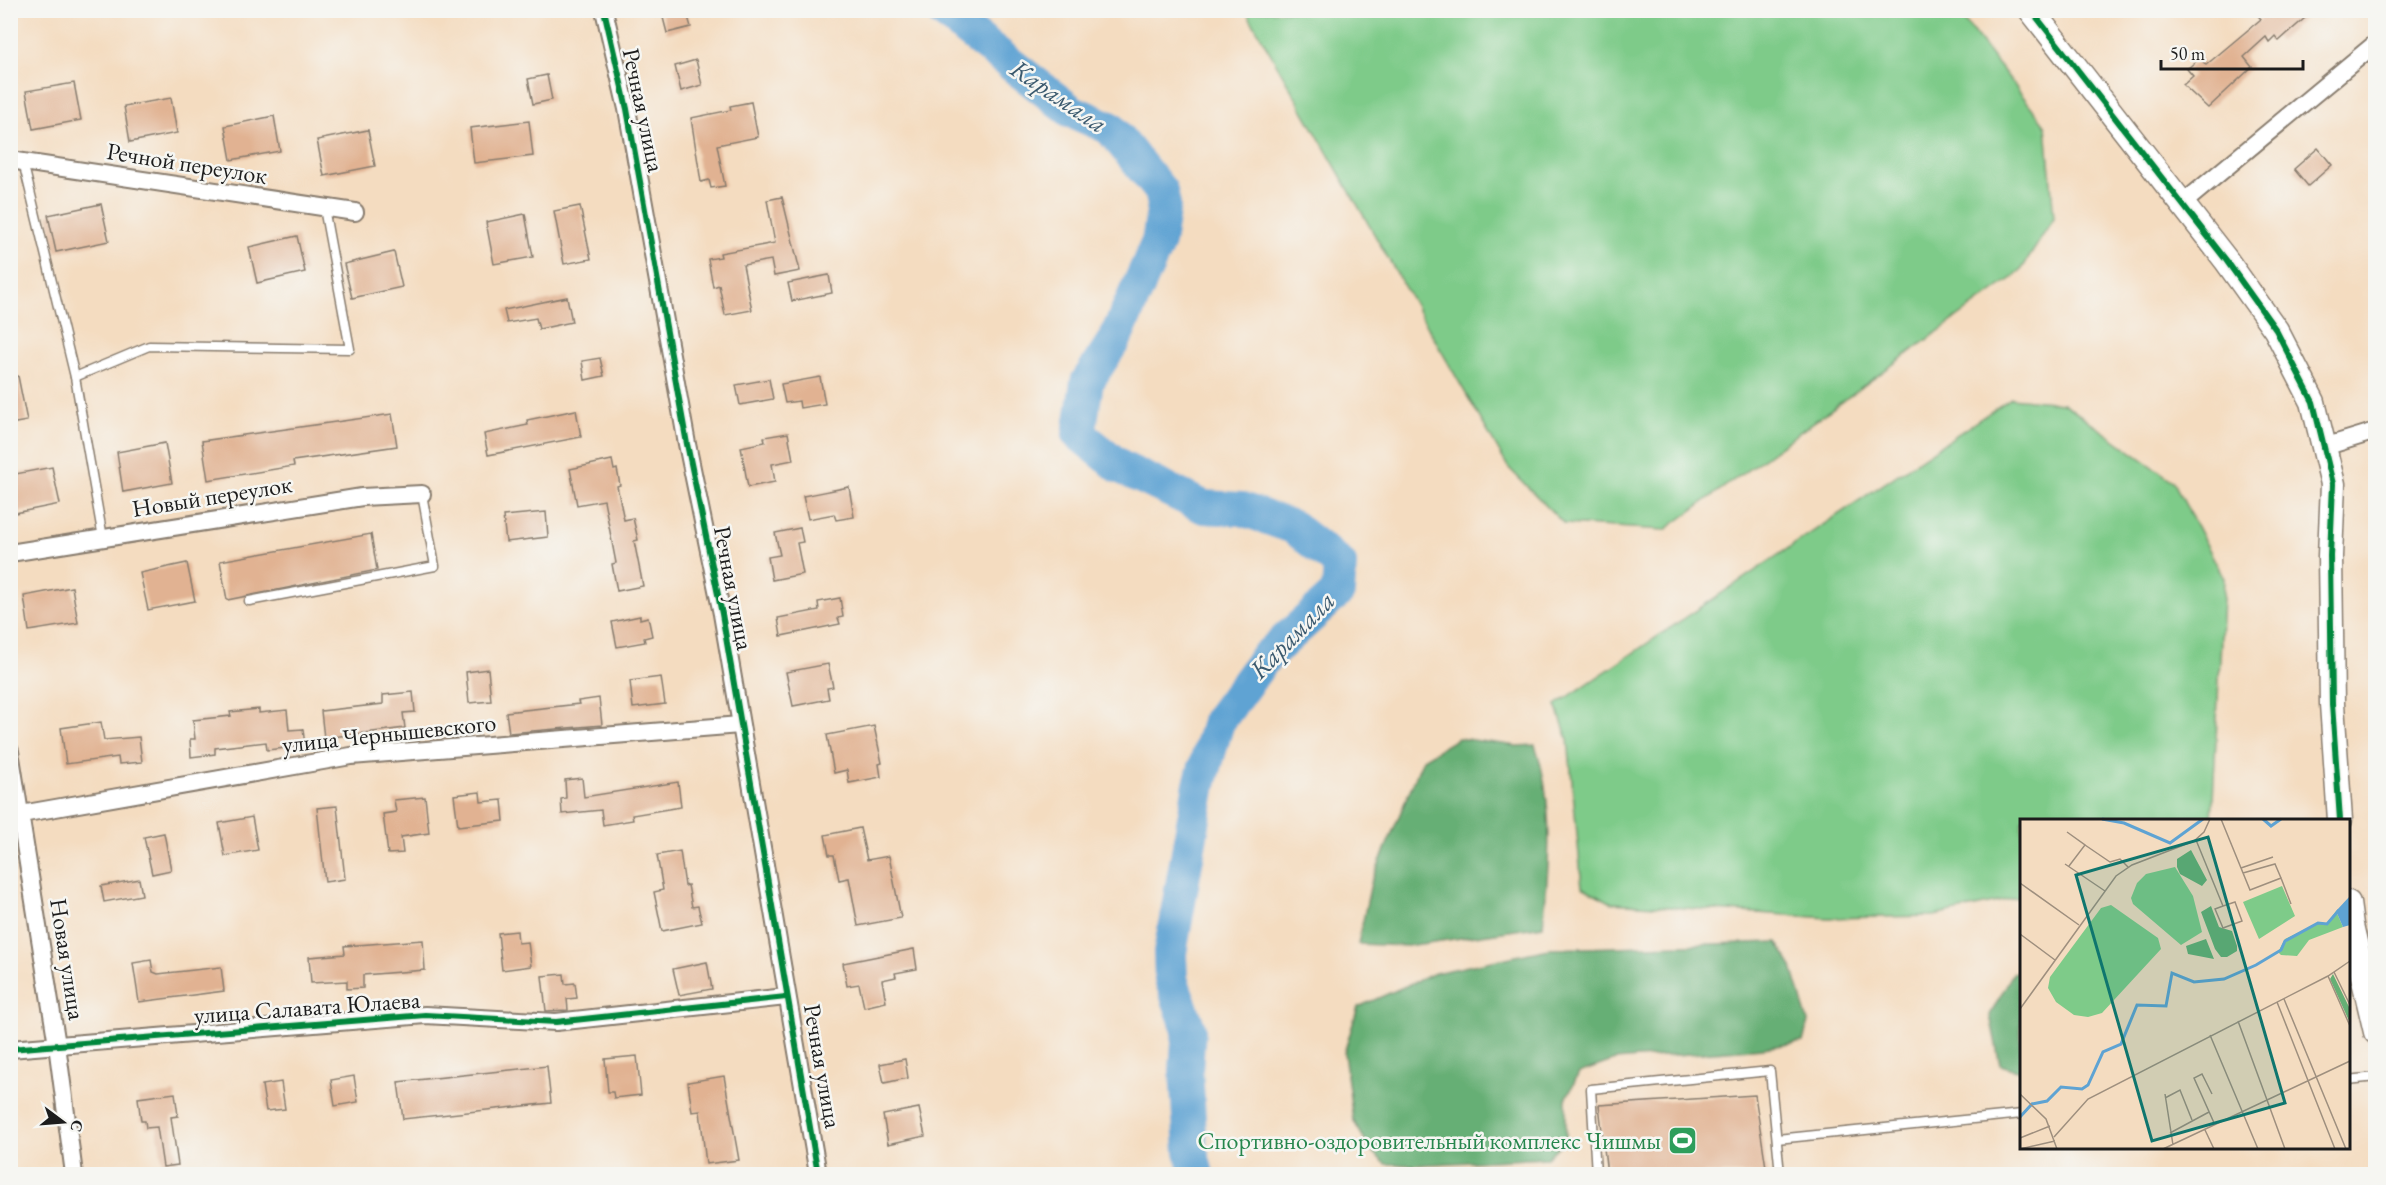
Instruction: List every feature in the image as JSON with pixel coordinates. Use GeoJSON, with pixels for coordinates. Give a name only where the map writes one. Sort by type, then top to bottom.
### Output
{"type":"FeatureCollection","features":[{"type":"Feature","properties":{"kind":"street","name":"Речная улица"},"geometry":{"type":"LineString","coordinates":[[604,10],[627,109],[740,725],[818,1174]]}},
{"type":"Feature","properties":{"kind":"street"},"geometry":{"type":"LineString","coordinates":[[2031,10],[2182,204],[2276,330],[2313,402],[2333,484],[2330,556],[2332,693],[2340,819]]}},
{"type":"Feature","properties":{"kind":"street"},"geometry":{"type":"LineString","coordinates":[[2182,204],[2376,43]]}},
{"type":"Feature","properties":{"kind":"street","name":"Речной переулок"},"geometry":{"type":"LineString","coordinates":[[17,161],[355,212]]}},
{"type":"Feature","properties":{"kind":"street"},"geometry":{"type":"LineString","coordinates":[[2324,447],[2376,432]]}},
{"type":"Feature","properties":{"kind":"street","name":"Новый переулок"},"geometry":{"type":"LineString","coordinates":[[10,553],[362,497],[422,494]]}},
{"type":"Feature","properties":{"kind":"street","name":"улица Чернышевского"},"geometry":{"type":"LineString","coordinates":[[15,815],[351,756],[740,725]]}},
{"type":"Feature","properties":{"kind":"street","name":"Новая улица"},"geometry":{"type":"LineString","coordinates":[[10,751],[15,815],[57,1045],[74,1174]]}},
{"type":"Feature","properties":{"kind":"street"},"geometry":{"type":"LineString","coordinates":[[2350,914],[2376,1032]]}},
{"type":"Feature","properties":{"kind":"street","name":"улица Салавата Юлаева"},"geometry":{"type":"LineString","coordinates":[[10,1049],[425,1015],[556,1023],[786,997]]}},
{"type":"Feature","properties":{"kind":"lane"},"geometry":{"type":"LineString","coordinates":[[17,161],[75,377],[103,538]]}},
{"type":"Feature","properties":{"kind":"lane"},"geometry":{"type":"LineString","coordinates":[[75,377],[149,346],[350,349],[324,208]]}},
{"type":"Feature","properties":{"kind":"lane"},"geometry":{"type":"LineString","coordinates":[[249,601],[435,566],[422,494]]}},
{"type":"Feature","properties":{"kind":"lane"},"geometry":{"type":"LineString","coordinates":[[1596,1174],[1591,1089],[1770,1071],[1780,1174]]}},
{"type":"Feature","properties":{"kind":"lane"},"geometry":{"type":"LineString","coordinates":[[2350,1080],[2376,1077]]}},
{"type":"Feature","properties":{"kind":"lane"},"geometry":{"type":"LineString","coordinates":[[1777,1139],[2020,1114]]}},
{"type":"Feature","properties":{"kind":"green space"},"geometry":{"type":"Polygon","coordinates":[[[1246,11],[1957,11],[2046,126],[2054,218],[2020,272],[1665,530],[1564,524],[1508,467],[1246,11]]]}},
{"type":"Feature","properties":{"kind":"green space"},"geometry":{"type":"Polygon","coordinates":[[[2011,398],[2063,403],[2173,481],[2224,578],[2212,819],[2020,819],[2020,897],[1934,916],[1828,918],[1612,903],[1582,887],[1568,739],[1556,705],[2011,398]]]}},
{"type":"Feature","properties":{"kind":"green space"},"geometry":{"type":"Polygon","coordinates":[[[1458,738],[1517,746],[1535,745],[1546,790],[1548,812],[1547,881],[1543,926],[1407,946],[1358,944],[1371,883],[1423,759],[1458,738]]]}},
{"type":"Feature","properties":{"kind":"green space"},"geometry":{"type":"Polygon","coordinates":[[[1777,942],[1792,967],[1808,1022],[1803,1042],[1763,1048],[1615,1060],[1579,1073],[1566,1099],[1566,1138],[1547,1158],[1415,1165],[1386,1164],[1372,1152],[1353,1120],[1344,1053],[1358,1007],[1435,973],[1549,949],[1777,942]]]}},
{"type":"Feature","properties":{"kind":"green space"},"geometry":{"type":"Polygon","coordinates":[[[2020,970],[2020,1071],[2000,1065],[1990,1015],[2013,973],[2020,970]]]}},
{"type":"Feature","properties":{"kind":"building"},"geometry":{"type":"Polygon","coordinates":[[[661,10],[686,10],[691,27],[667,33],[661,10]]]}},
{"type":"Feature","properties":{"kind":"building"},"geometry":{"type":"Polygon","coordinates":[[[2253,10],[2314,10],[2279,41],[2275,36],[2269,42],[2266,37],[2244,57],[2252,67],[2208,108],[2183,85],[2193,76],[2187,69],[2200,58],[2206,65],[2261,19],[2253,10]]]}},
{"type":"Feature","properties":{"kind":"building"},"geometry":{"type":"Polygon","coordinates":[[[696,60],[702,85],[681,91],[675,66],[696,60]]]}},
{"type":"Feature","properties":{"kind":"building"},"geometry":{"type":"Polygon","coordinates":[[[547,75],[552,100],[533,104],[528,79],[547,75]]]}},
{"type":"Feature","properties":{"kind":"building"},"geometry":{"type":"Polygon","coordinates":[[[74,83],[81,120],[33,129],[26,91],[74,83]]]}},
{"type":"Feature","properties":{"kind":"building"},"geometry":{"type":"Polygon","coordinates":[[[171,98],[177,133],[130,142],[124,106],[171,98]]]}},
{"type":"Feature","properties":{"kind":"building"},"geometry":{"type":"Polygon","coordinates":[[[751,102],[758,137],[717,145],[725,186],[711,188],[709,180],[701,182],[691,118],[731,110],[730,106],[751,102]]]}},
{"type":"Feature","properties":{"kind":"building"},"geometry":{"type":"Polygon","coordinates":[[[274,116],[280,151],[231,160],[225,126],[274,116]]]}},
{"type":"Feature","properties":{"kind":"building"},"geometry":{"type":"Polygon","coordinates":[[[529,121],[533,156],[474,163],[470,128],[529,121]]]}},
{"type":"Feature","properties":{"kind":"building"},"geometry":{"type":"Polygon","coordinates":[[[368,130],[375,166],[324,176],[317,140],[368,130]]]}},
{"type":"Feature","properties":{"kind":"building"},"geometry":{"type":"Polygon","coordinates":[[[2318,148],[2332,165],[2308,186],[2294,169],[2318,148]]]}},
{"type":"Feature","properties":{"kind":"building"},"geometry":{"type":"Polygon","coordinates":[[[782,197],[800,271],[774,276],[771,260],[743,265],[752,310],[725,315],[719,285],[713,287],[708,259],[721,257],[720,253],[775,243],[767,200],[782,197]]]}},
{"type":"Feature","properties":{"kind":"building"},"geometry":{"type":"Polygon","coordinates":[[[101,204],[109,241],[56,252],[48,215],[101,204]]]}},
{"type":"Feature","properties":{"kind":"building"},"geometry":{"type":"Polygon","coordinates":[[[580,206],[591,259],[564,264],[554,211],[580,206]]]}},
{"type":"Feature","properties":{"kind":"building"},"geometry":{"type":"Polygon","coordinates":[[[525,214],[533,257],[494,264],[486,222],[525,214]]]}},
{"type":"Feature","properties":{"kind":"building"},"geometry":{"type":"Polygon","coordinates":[[[297,236],[305,272],[257,283],[249,247],[297,236]]]}},
{"type":"Feature","properties":{"kind":"building"},"geometry":{"type":"Polygon","coordinates":[[[394,252],[402,287],[352,298],[344,264],[394,252]]]}},
{"type":"Feature","properties":{"kind":"building"},"geometry":{"type":"Polygon","coordinates":[[[829,275],[832,293],[792,301],[788,283],[829,275]]]}},
{"type":"Feature","properties":{"kind":"building"},"geometry":{"type":"Polygon","coordinates":[[[567,297],[572,322],[539,329],[536,318],[507,323],[504,310],[567,297]]]}},
{"type":"Feature","properties":{"kind":"building"},"geometry":{"type":"Polygon","coordinates":[[[600,358],[604,376],[585,380],[582,361],[600,358]]]}},
{"type":"Feature","properties":{"kind":"building"},"geometry":{"type":"Polygon","coordinates":[[[18,376],[27,421],[10,424],[10,377],[18,376]]]}},
{"type":"Feature","properties":{"kind":"building"},"geometry":{"type":"Polygon","coordinates":[[[820,377],[825,404],[800,408],[799,401],[785,403],[781,384],[820,377]]]}},
{"type":"Feature","properties":{"kind":"building"},"geometry":{"type":"Polygon","coordinates":[[[769,379],[773,399],[740,405],[736,385],[769,379]]]}},
{"type":"Feature","properties":{"kind":"building"},"geometry":{"type":"Polygon","coordinates":[[[576,410],[581,437],[488,455],[484,434],[528,425],[527,420],[576,410]]]}},
{"type":"Feature","properties":{"kind":"building"},"geometry":{"type":"Polygon","coordinates":[[[392,414],[397,446],[293,461],[294,466],[208,480],[202,441],[392,414]]]}},
{"type":"Feature","properties":{"kind":"building"},"geometry":{"type":"Polygon","coordinates":[[[788,433],[793,460],[772,464],[775,482],[748,487],[741,447],[765,442],[764,437],[788,433]]]}},
{"type":"Feature","properties":{"kind":"building"},"geometry":{"type":"Polygon","coordinates":[[[165,443],[172,483],[123,492],[117,452],[165,443]]]}},
{"type":"Feature","properties":{"kind":"building"},"geometry":{"type":"Polygon","coordinates":[[[612,460],[614,470],[617,469],[620,485],[617,486],[624,520],[633,518],[638,540],[634,541],[643,586],[617,591],[612,564],[616,563],[604,500],[577,505],[570,469],[612,460]]]}},
{"type":"Feature","properties":{"kind":"building"},"geometry":{"type":"Polygon","coordinates":[[[52,467],[60,504],[10,514],[10,475],[52,467]]]}},
{"type":"Feature","properties":{"kind":"building"},"geometry":{"type":"Polygon","coordinates":[[[849,487],[854,517],[836,520],[834,514],[808,519],[803,496],[849,487]]]}},
{"type":"Feature","properties":{"kind":"building"},"geometry":{"type":"Polygon","coordinates":[[[546,512],[548,537],[506,542],[503,516],[546,512]]]}},
{"type":"Feature","properties":{"kind":"building"},"geometry":{"type":"Polygon","coordinates":[[[800,528],[803,542],[797,543],[803,574],[772,580],[768,557],[780,555],[775,533],[800,528]]]}},
{"type":"Feature","properties":{"kind":"building"},"geometry":{"type":"Polygon","coordinates":[[[371,534],[377,570],[227,600],[220,561],[371,534]]]}},
{"type":"Feature","properties":{"kind":"building"},"geometry":{"type":"Polygon","coordinates":[[[187,563],[195,601],[148,610],[140,573],[187,563]]]}},
{"type":"Feature","properties":{"kind":"building"},"geometry":{"type":"Polygon","coordinates":[[[72,587],[78,623],[29,631],[24,596],[72,587]]]}},
{"type":"Feature","properties":{"kind":"building"},"geometry":{"type":"Polygon","coordinates":[[[840,598],[843,617],[838,618],[840,624],[781,636],[778,618],[819,610],[818,602],[840,598]]]}},
{"type":"Feature","properties":{"kind":"building"},"geometry":{"type":"Polygon","coordinates":[[[640,616],[640,619],[648,617],[652,636],[644,638],[645,642],[617,647],[612,622],[640,616]]]}},
{"type":"Feature","properties":{"kind":"building"},"geometry":{"type":"Polygon","coordinates":[[[828,664],[833,687],[827,688],[829,699],[793,706],[786,672],[828,664]]]}},
{"type":"Feature","properties":{"kind":"building"},"geometry":{"type":"Polygon","coordinates":[[[488,669],[491,701],[469,703],[466,672],[488,669]]]}},
{"type":"Feature","properties":{"kind":"building"},"geometry":{"type":"Polygon","coordinates":[[[661,677],[665,704],[633,708],[630,681],[661,677]]]}},
{"type":"Feature","properties":{"kind":"building"},"geometry":{"type":"Polygon","coordinates":[[[413,692],[415,712],[403,713],[405,728],[324,738],[321,711],[383,704],[383,695],[413,692]]]}},
{"type":"Feature","properties":{"kind":"building"},"geometry":{"type":"Polygon","coordinates":[[[599,698],[602,725],[509,733],[506,712],[579,704],[578,701],[599,698]]]}},
{"type":"Feature","properties":{"kind":"building"},"geometry":{"type":"Polygon","coordinates":[[[259,709],[259,713],[287,710],[289,730],[303,729],[305,746],[267,750],[266,742],[215,748],[215,754],[191,757],[190,739],[195,739],[193,720],[231,716],[230,712],[259,709]]]}},
{"type":"Feature","properties":{"kind":"building"},"geometry":{"type":"Polygon","coordinates":[[[101,722],[104,740],[139,737],[142,762],[119,764],[118,757],[66,764],[61,728],[101,722]]]}},
{"type":"Feature","properties":{"kind":"building"},"geometry":{"type":"Polygon","coordinates":[[[874,726],[882,763],[879,764],[881,777],[849,783],[847,770],[834,773],[827,735],[874,726]]]}},
{"type":"Feature","properties":{"kind":"building"},"geometry":{"type":"Polygon","coordinates":[[[582,778],[584,797],[678,782],[681,807],[632,815],[633,820],[603,825],[601,810],[562,814],[561,799],[566,798],[565,780],[582,778]]]}},
{"type":"Feature","properties":{"kind":"building"},"geometry":{"type":"Polygon","coordinates":[[[480,792],[481,802],[502,800],[504,821],[458,826],[454,795],[480,792]]]}},
{"type":"Feature","properties":{"kind":"building"},"geometry":{"type":"Polygon","coordinates":[[[425,797],[429,833],[401,837],[403,853],[388,854],[383,814],[396,812],[394,800],[425,797]]]}},
{"type":"Feature","properties":{"kind":"building"},"geometry":{"type":"Polygon","coordinates":[[[337,806],[345,879],[325,882],[317,808],[337,806]]]}},
{"type":"Feature","properties":{"kind":"building"},"geometry":{"type":"Polygon","coordinates":[[[252,817],[258,850],[225,856],[219,823],[252,817]]]}},
{"type":"Feature","properties":{"kind":"building"},"geometry":{"type":"Polygon","coordinates":[[[860,828],[867,860],[889,856],[901,918],[858,926],[849,878],[839,880],[834,855],[829,855],[825,835],[860,828]]]}},
{"type":"Feature","properties":{"kind":"building"},"geometry":{"type":"Polygon","coordinates":[[[164,833],[171,870],[152,874],[144,837],[164,833]]]}},
{"type":"Feature","properties":{"kind":"building"},"geometry":{"type":"Polygon","coordinates":[[[680,851],[685,886],[688,885],[692,907],[698,906],[702,923],[662,931],[654,892],[663,890],[657,855],[680,851]]]}},
{"type":"Feature","properties":{"kind":"building"},"geometry":{"type":"Polygon","coordinates":[[[139,879],[142,895],[104,902],[101,886],[139,879]]]}},
{"type":"Feature","properties":{"kind":"building"},"geometry":{"type":"Polygon","coordinates":[[[517,931],[518,943],[528,942],[531,966],[502,970],[498,933],[517,931]]]}},
{"type":"Feature","properties":{"kind":"building"},"geometry":{"type":"Polygon","coordinates":[[[423,940],[425,970],[363,975],[363,988],[347,989],[347,981],[311,983],[309,957],[345,954],[344,946],[423,940]]]}},
{"type":"Feature","properties":{"kind":"building"},"geometry":{"type":"Polygon","coordinates":[[[914,949],[917,969],[895,973],[896,977],[882,980],[886,1002],[864,1007],[859,984],[847,986],[843,963],[914,949]]]}},
{"type":"Feature","properties":{"kind":"building"},"geometry":{"type":"Polygon","coordinates":[[[151,960],[153,972],[158,974],[221,967],[224,991],[139,1002],[133,963],[151,960]]]}},
{"type":"Feature","properties":{"kind":"building"},"geometry":{"type":"Polygon","coordinates":[[[707,962],[712,989],[679,995],[673,969],[707,962]]]}},
{"type":"Feature","properties":{"kind":"building"},"geometry":{"type":"Polygon","coordinates":[[[564,974],[565,984],[575,983],[577,998],[567,999],[568,1010],[546,1011],[542,976],[564,974]]]}},
{"type":"Feature","properties":{"kind":"building"},"geometry":{"type":"Polygon","coordinates":[[[637,1056],[641,1095],[614,1098],[613,1092],[608,1092],[605,1059],[637,1056]]]}},
{"type":"Feature","properties":{"kind":"building"},"geometry":{"type":"Polygon","coordinates":[[[905,1059],[908,1078],[884,1083],[880,1064],[905,1059]]]}},
{"type":"Feature","properties":{"kind":"building"},"geometry":{"type":"Polygon","coordinates":[[[547,1066],[551,1103],[403,1119],[398,1082],[547,1066]]]}},
{"type":"Feature","properties":{"kind":"building"},"geometry":{"type":"Polygon","coordinates":[[[354,1076],[358,1102],[335,1106],[331,1080],[354,1076]]]}},
{"type":"Feature","properties":{"kind":"building"},"geometry":{"type":"Polygon","coordinates":[[[724,1076],[739,1160],[706,1164],[700,1111],[692,1112],[688,1082],[724,1076]]]}},
{"type":"Feature","properties":{"kind":"building"},"geometry":{"type":"Polygon","coordinates":[[[281,1082],[285,1109],[266,1111],[262,1085],[281,1082]]]}},
{"type":"Feature","properties":{"kind":"building"},"geometry":{"type":"Polygon","coordinates":[[[175,1093],[178,1116],[171,1117],[178,1165],[163,1167],[157,1127],[146,1128],[145,1121],[141,1121],[138,1098],[175,1093]]]}},
{"type":"Feature","properties":{"kind":"building","name":"Спортивно-оздоровительный комплекс Чишмы"},"geometry":{"type":"Polygon","coordinates":[[[1755,1095],[1767,1174],[1607,1174],[1599,1105],[1755,1095]]]}},
{"type":"Feature","properties":{"kind":"building"},"geometry":{"type":"Polygon","coordinates":[[[919,1108],[925,1136],[888,1144],[883,1115],[919,1108]]]}},
{"type":"Feature","properties":{"kind":"waterway","name":"Карамала"},"geometry":{"type":"LineString","coordinates":[[941,10],[1071,111],[1110,128],[1161,191],[1164,205],[1158,242],[1115,339],[1087,382],[1079,434],[1120,467],[1204,507],[1242,509],[1293,527],[1340,564],[1338,592],[1265,658],[1218,722],[1200,784],[1170,953],[1171,979],[1189,1029],[1186,1070],[1191,1151],[1197,1174]]}},
{"type":"Feature","properties":{"kind":"cycle path"},"geometry":{"type":"LineString","coordinates":[[604,10],[627,109],[687,444],[722,614],[818,1174]]}},
{"type":"Feature","properties":{"kind":"cycle path"},"geometry":{"type":"LineString","coordinates":[[2031,10],[2226,260],[2276,330],[2313,402],[2333,484],[2330,556],[2332,704],[2340,819]]}},
{"type":"Feature","properties":{"kind":"cycle path"},"geometry":{"type":"LineString","coordinates":[[10,1049],[425,1015],[556,1022],[786,997]]}},
{"type":"Feature","properties":{"kind":"place","name":"Спортивно-оздоровительный комплекс Чишмы"},"geometry":{"type":"Point","coordinates":[1682,1140]}}]}
